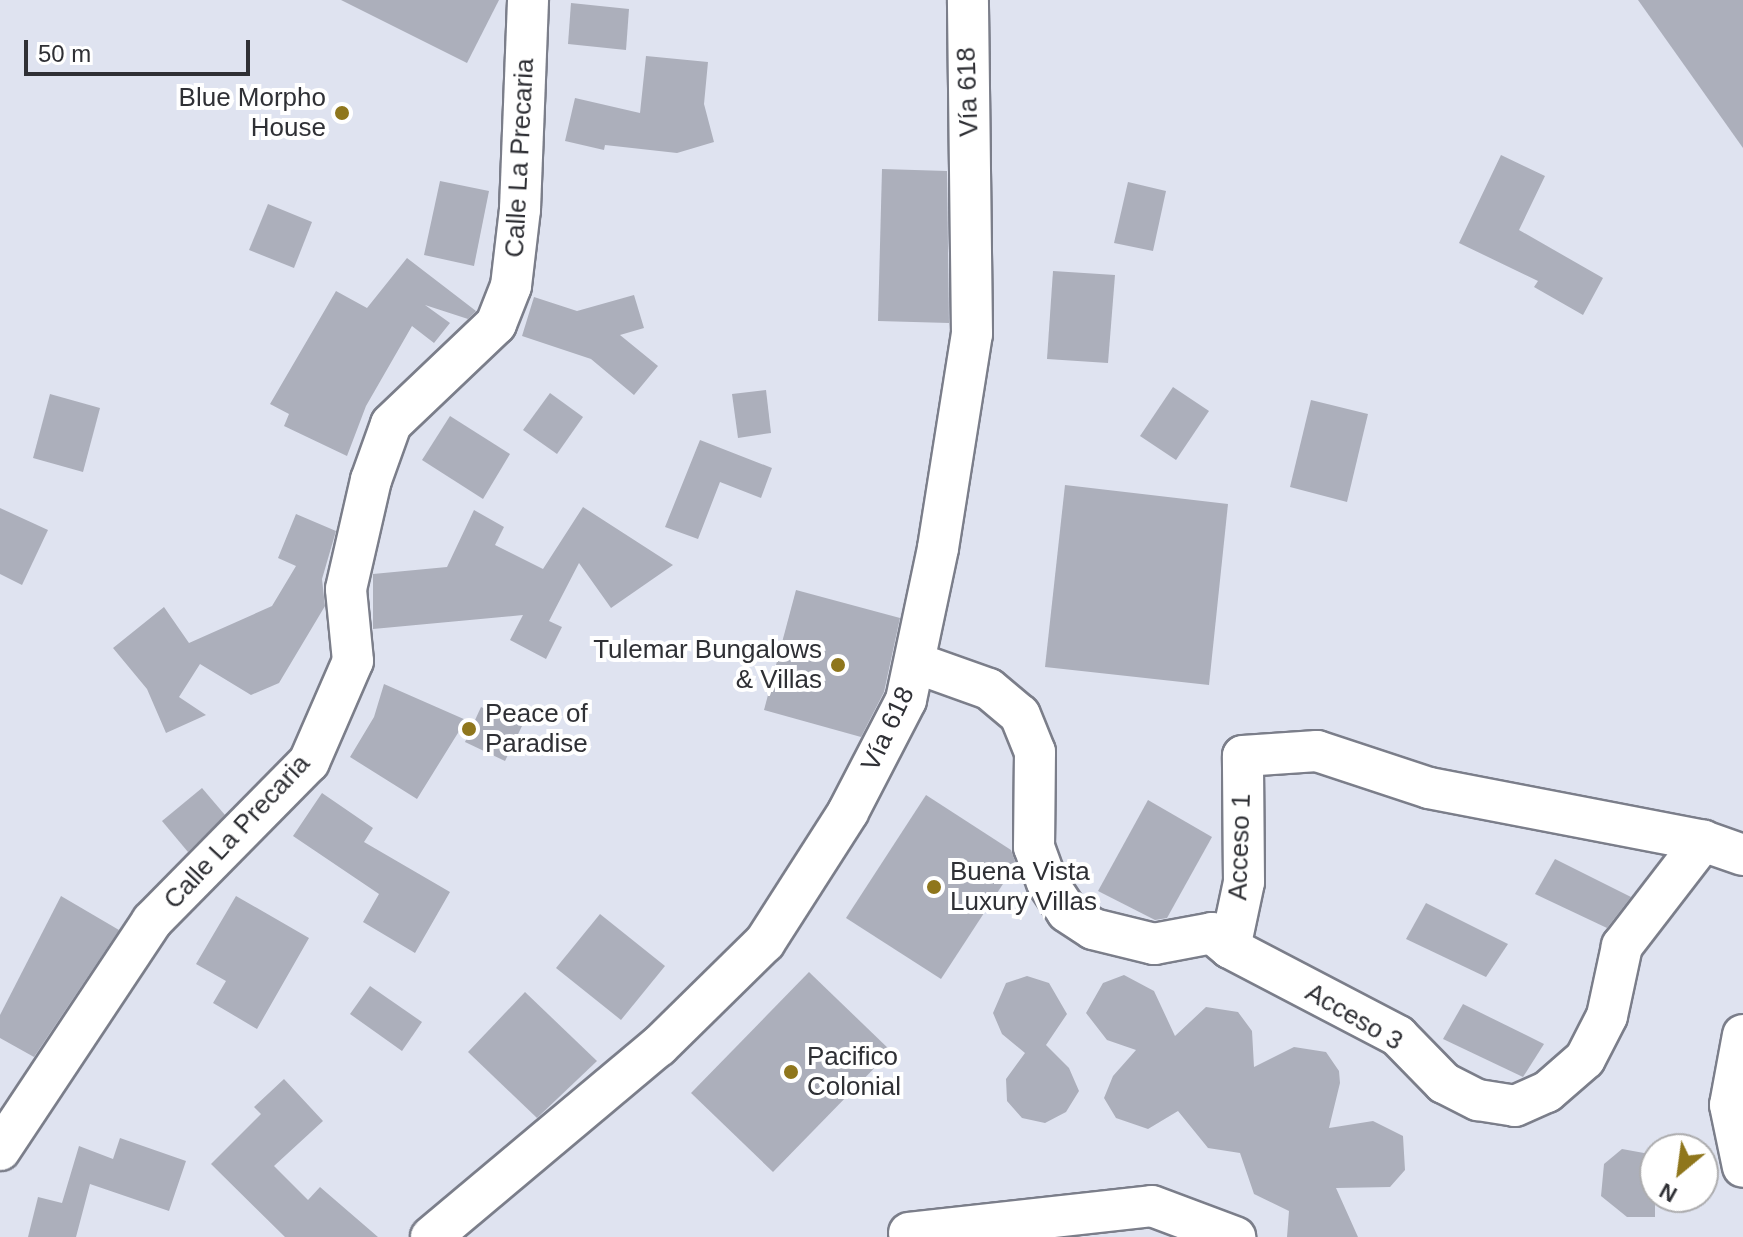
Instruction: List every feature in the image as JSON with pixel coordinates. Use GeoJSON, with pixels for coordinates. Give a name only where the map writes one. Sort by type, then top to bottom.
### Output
{"type":"FeatureCollection","features":[{"type":"Feature","properties":{"kind":"street","name":"Calle La Precaria"},"geometry":{"type":"LineString","coordinates":[[0,1150],[152,921],[309,762],[353,661],[346,589],[371,480],[391,424],[496,324],[511,286],[520,209],[528,0]]}},
{"type":"Feature","properties":{"kind":"street","name":"Vía 618"},"geometry":{"type":"LineString","coordinates":[[431,1237],[659,1046],[765,942],[848,812],[906,700],[916,663],[972,334],[968,0]]}},
{"type":"Feature","properties":{"kind":"street","name":"Acceso 1"},"geometry":{"type":"LineString","coordinates":[[916,663],[989,689],[1020,715],[1035,752],[1034,847],[1047,882],[1067,912],[1093,929],[1154,944],[1212,933],[1230,948],[1244,882],[1243,756],[1317,751],[1429,788],[1703,841],[1743,855]]}},
{"type":"Feature","properties":{"kind":"street","name":"Acceso 3"},"geometry":{"type":"LineString","coordinates":[[1230,948],[1398,1036],[1444,1083],[1478,1100],[1515,1106],[1547,1092],[1585,1059],[1607,1016],[1622,946],[1703,841]]}},
{"type":"Feature","properties":{"kind":"street"},"geometry":{"type":"LineString","coordinates":[[1743,1035],[1730,1105],[1743,1167]]}},
{"type":"Feature","properties":{"kind":"street"},"geometry":{"type":"LineString","coordinates":[[909,1233],[1152,1206],[1235,1237]]}},
{"type":"Feature","properties":{"kind":"building"},"geometry":{"type":"Polygon","coordinates":[[[341,0],[499,0],[467,63],[341,0]]]}},
{"type":"Feature","properties":{"kind":"building"},"geometry":{"type":"Polygon","coordinates":[[[1638,0],[1743,0],[1743,148],[1638,0]]]}},
{"type":"Feature","properties":{"kind":"building"},"geometry":{"type":"Polygon","coordinates":[[[571,3],[629,9],[626,50],[568,44],[571,3]]]}},
{"type":"Feature","properties":{"kind":"building"},"geometry":{"type":"Polygon","coordinates":[[[646,56],[708,62],[704,104],[714,142],[677,153],[605,145],[604,150],[565,141],[575,98],[640,113],[646,56]]]}},
{"type":"Feature","properties":{"kind":"building"},"geometry":{"type":"Polygon","coordinates":[[[1501,155],[1545,176],[1519,230],[1603,278],[1583,315],[1534,287],[1538,281],[1459,243],[1501,155]]]}},
{"type":"Feature","properties":{"kind":"building"},"geometry":{"type":"Polygon","coordinates":[[[882,169],[947,171],[949,323],[878,321],[882,169]]]}},
{"type":"Feature","properties":{"kind":"building"},"geometry":{"type":"Polygon","coordinates":[[[440,181],[489,191],[474,266],[424,255],[440,181]]]}},
{"type":"Feature","properties":{"kind":"building"},"geometry":{"type":"Polygon","coordinates":[[[1128,182],[1166,191],[1153,251],[1114,243],[1128,182]]]}},
{"type":"Feature","properties":{"kind":"building"},"geometry":{"type":"Polygon","coordinates":[[[268,204],[312,222],[294,268],[249,250],[268,204]]]}},
{"type":"Feature","properties":{"kind":"building"},"geometry":{"type":"Polygon","coordinates":[[[407,258],[476,311],[468,319],[425,305],[450,323],[434,343],[412,326],[366,406],[347,456],[284,426],[289,414],[270,404],[336,291],[367,308],[407,258]]]}},
{"type":"Feature","properties":{"kind":"building"},"geometry":{"type":"Polygon","coordinates":[[[1053,271],[1115,275],[1108,363],[1047,359],[1053,271]]]}},
{"type":"Feature","properties":{"kind":"building"},"geometry":{"type":"Polygon","coordinates":[[[634,295],[644,328],[620,335],[658,366],[634,395],[591,359],[522,336],[534,297],[577,311],[634,295]]]}},
{"type":"Feature","properties":{"kind":"building"},"geometry":{"type":"Polygon","coordinates":[[[1173,387],[1209,411],[1176,460],[1140,436],[1173,387]]]}},
{"type":"Feature","properties":{"kind":"building"},"geometry":{"type":"Polygon","coordinates":[[[766,390],[771,433],[738,438],[732,394],[766,390]]]}},
{"type":"Feature","properties":{"kind":"building"},"geometry":{"type":"Polygon","coordinates":[[[550,393],[583,417],[557,454],[523,430],[550,393]]]}},
{"type":"Feature","properties":{"kind":"building"},"geometry":{"type":"Polygon","coordinates":[[[50,394],[100,408],[83,472],[33,458],[50,394]]]}},
{"type":"Feature","properties":{"kind":"building"},"geometry":{"type":"Polygon","coordinates":[[[1311,400],[1368,414],[1347,502],[1290,487],[1311,400]]]}},
{"type":"Feature","properties":{"kind":"building"},"geometry":{"type":"Polygon","coordinates":[[[450,416],[510,454],[483,499],[422,460],[450,416]]]}},
{"type":"Feature","properties":{"kind":"building"},"geometry":{"type":"Polygon","coordinates":[[[700,440],[772,468],[761,498],[720,482],[698,539],[665,527],[700,440]]]}},
{"type":"Feature","properties":{"kind":"building"},"geometry":{"type":"Polygon","coordinates":[[[1065,485],[1228,504],[1209,685],[1045,667],[1065,485]]]}},
{"type":"Feature","properties":{"kind":"building"},"geometry":{"type":"Polygon","coordinates":[[[583,507],[673,565],[611,608],[579,563],[549,621],[562,627],[546,659],[510,640],[523,615],[373,629],[373,574],[447,567],[474,510],[504,527],[495,545],[543,569],[583,507]]]}},
{"type":"Feature","properties":{"kind":"building"},"geometry":{"type":"Polygon","coordinates":[[[0,508],[48,530],[22,585],[0,574],[0,508]]]}},
{"type":"Feature","properties":{"kind":"building"},"geometry":{"type":"Polygon","coordinates":[[[296,514],[336,531],[322,579],[325,606],[279,683],[251,695],[200,664],[179,697],[206,715],[166,733],[147,689],[113,648],[164,607],[189,643],[272,606],[296,566],[278,558],[296,514]]]}},
{"type":"Feature","properties":{"kind":"building","name":"Tulemar Bungalows & Villas"},"geometry":{"type":"Polygon","coordinates":[[[796,590],[900,618],[884,692],[861,737],[764,710],[796,590]]]}},
{"type":"Feature","properties":{"kind":"building"},"geometry":{"type":"Polygon","coordinates":[[[384,684],[466,720],[417,799],[350,757],[374,717],[384,684]]]}},
{"type":"Feature","properties":{"kind":"building"},"geometry":{"type":"Polygon","coordinates":[[[481,707],[522,726],[505,761],[465,742],[481,707]]]}},
{"type":"Feature","properties":{"kind":"building"},"geometry":{"type":"Polygon","coordinates":[[[202,788],[225,815],[188,852],[162,821],[202,788]]]}},
{"type":"Feature","properties":{"kind":"building"},"geometry":{"type":"Polygon","coordinates":[[[322,793],[373,828],[364,842],[450,892],[415,953],[363,922],[379,894],[293,836],[322,793]]]}},
{"type":"Feature","properties":{"kind":"building","name":"Buena Vista Luxury Villas"},"geometry":{"type":"Polygon","coordinates":[[[926,795],[1011,850],[1016,864],[941,979],[846,918],[926,795]]]}},
{"type":"Feature","properties":{"kind":"building"},"geometry":{"type":"Polygon","coordinates":[[[1148,800],[1212,837],[1167,918],[1155,920],[1098,891],[1148,800]]]}},
{"type":"Feature","properties":{"kind":"building"},"geometry":{"type":"Polygon","coordinates":[[[1555,859],[1631,897],[1607,928],[1535,894],[1555,859]]]}},
{"type":"Feature","properties":{"kind":"building"},"geometry":{"type":"Polygon","coordinates":[[[61,896],[119,930],[34,1057],[0,1038],[0,1015],[61,896]]]}},
{"type":"Feature","properties":{"kind":"building"},"geometry":{"type":"Polygon","coordinates":[[[236,896],[309,938],[257,1029],[213,1003],[226,981],[196,964],[236,896]]]}},
{"type":"Feature","properties":{"kind":"building"},"geometry":{"type":"Polygon","coordinates":[[[1426,903],[1508,944],[1486,977],[1406,939],[1426,903]]]}},
{"type":"Feature","properties":{"kind":"building"},"geometry":{"type":"Polygon","coordinates":[[[600,914],[665,966],[621,1020],[556,968],[600,914]]]}},
{"type":"Feature","properties":{"kind":"building","name":"Pacifico Colonial"},"geometry":{"type":"Polygon","coordinates":[[[809,972],[891,1051],[773,1172],[691,1093],[809,972]]]}},
{"type":"Feature","properties":{"kind":"building"},"geometry":{"type":"Polygon","coordinates":[[[1124,975],[1154,991],[1175,1036],[1206,1007],[1238,1012],[1252,1031],[1254,1067],[1294,1047],[1326,1052],[1339,1071],[1340,1083],[1329,1128],[1373,1121],[1403,1136],[1405,1170],[1390,1187],[1336,1188],[1358,1237],[1287,1237],[1289,1211],[1254,1194],[1240,1153],[1208,1148],[1178,1111],[1148,1129],[1116,1118],[1104,1098],[1113,1076],[1136,1050],[1107,1040],[1086,1013],[1103,983],[1124,975]]]}},
{"type":"Feature","properties":{"kind":"building"},"geometry":{"type":"Polygon","coordinates":[[[1027,976],[1049,983],[1067,1014],[1046,1045],[1069,1068],[1079,1091],[1066,1112],[1045,1123],[1022,1118],[1007,1101],[1006,1079],[1025,1053],[1002,1034],[993,1013],[1006,983],[1027,976]]]}},
{"type":"Feature","properties":{"kind":"building"},"geometry":{"type":"Polygon","coordinates":[[[370,986],[422,1022],[402,1051],[350,1014],[370,986]]]}},
{"type":"Feature","properties":{"kind":"building"},"geometry":{"type":"Polygon","coordinates":[[[525,992],[597,1061],[537,1118],[468,1052],[525,992]]]}},
{"type":"Feature","properties":{"kind":"building"},"geometry":{"type":"Polygon","coordinates":[[[1463,1004],[1544,1044],[1523,1077],[1443,1039],[1463,1004]]]}},
{"type":"Feature","properties":{"kind":"building"},"geometry":{"type":"Polygon","coordinates":[[[284,1079],[323,1121],[274,1166],[308,1200],[320,1187],[378,1237],[285,1237],[211,1164],[261,1114],[254,1107],[284,1079]]]}},
{"type":"Feature","properties":{"kind":"building"},"geometry":{"type":"Polygon","coordinates":[[[120,1138],[186,1161],[169,1211],[90,1184],[76,1237],[28,1237],[38,1197],[62,1203],[79,1146],[113,1159],[120,1138]]]}},
{"type":"Feature","properties":{"kind":"building"},"geometry":{"type":"Polygon","coordinates":[[[1622,1149],[1639,1152],[1639,1213],[1655,1213],[1655,1217],[1627,1217],[1601,1196],[1604,1164],[1622,1149]]]}},
{"type":"Feature","properties":{"kind":"place","name":"Blue Morpho House"},"geometry":{"type":"Point","coordinates":[342,113]}},
{"type":"Feature","properties":{"kind":"place","name":"Tulemar Bungalows & Villas"},"geometry":{"type":"Point","coordinates":[838,665]}},
{"type":"Feature","properties":{"kind":"place","name":"Peace of Paradise"},"geometry":{"type":"Point","coordinates":[469,729]}},
{"type":"Feature","properties":{"kind":"place","name":"Buena Vista Luxury Villas"},"geometry":{"type":"Point","coordinates":[934,887]}},
{"type":"Feature","properties":{"kind":"place","name":"Pacifico Colonial"},"geometry":{"type":"Point","coordinates":[791,1072]}}]}
